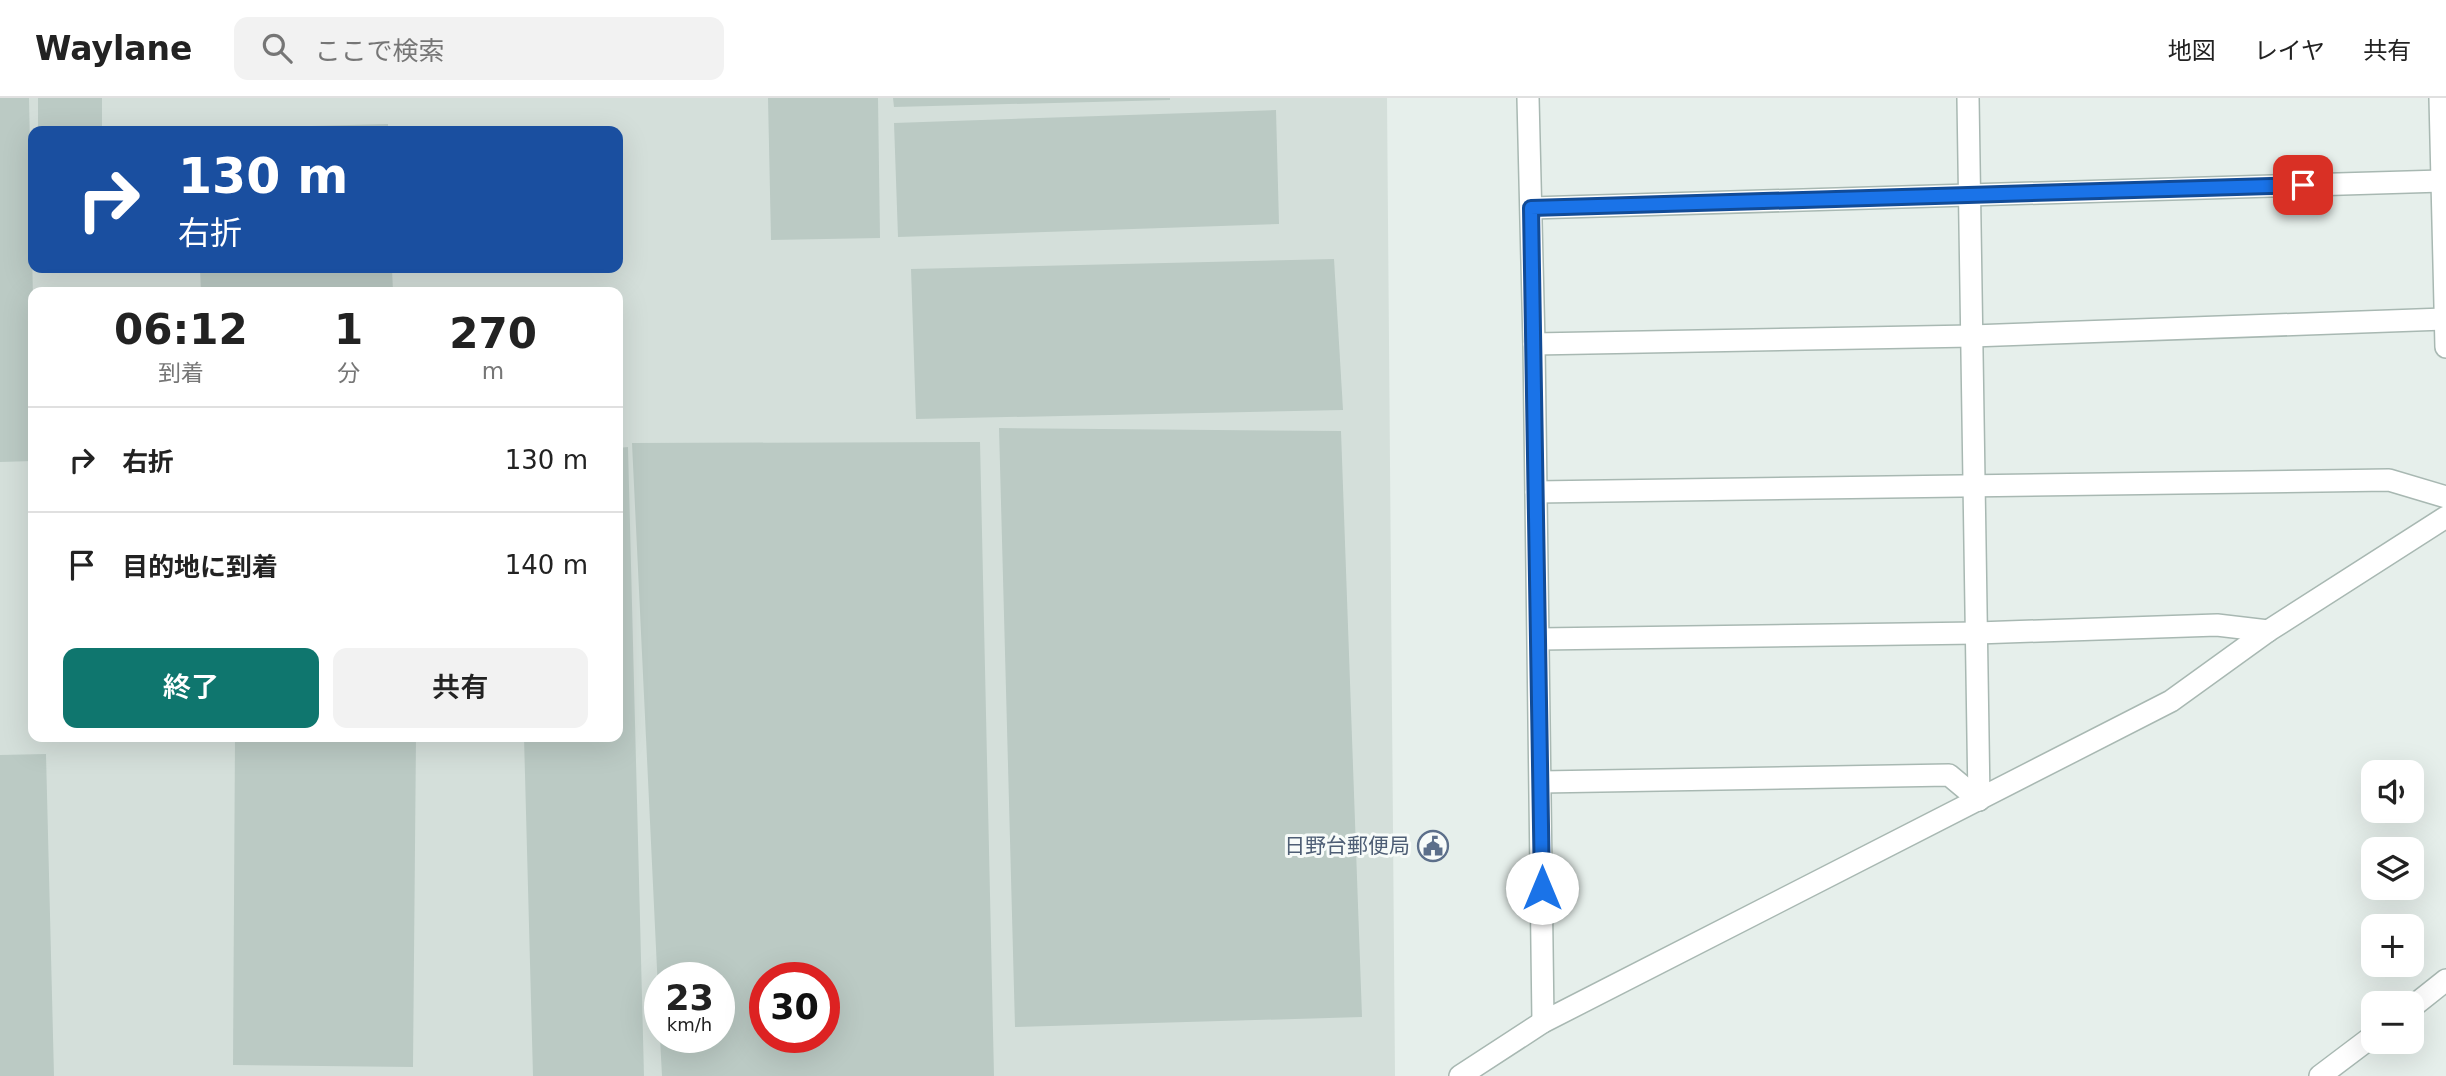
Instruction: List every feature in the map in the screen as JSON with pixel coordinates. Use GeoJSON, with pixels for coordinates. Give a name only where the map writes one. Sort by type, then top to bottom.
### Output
{"type":"FeatureCollection","features":[{"type":"Feature","properties":{"kind":"street"},"geometry":{"type":"LineString","coordinates":[[1528,98],[1539,639],[1543,1022]]}},
{"type":"Feature","properties":{"kind":"street"},"geometry":{"type":"LineString","coordinates":[[1968,98],[1979,800]]}},
{"type":"Feature","properties":{"kind":"street"},"geometry":{"type":"LineString","coordinates":[[2441,98],[2446,347]]}},
{"type":"Feature","properties":{"kind":"street"},"geometry":{"type":"LineString","coordinates":[[1531,208],[2442,181]]}},
{"type":"Feature","properties":{"kind":"street"},"geometry":{"type":"LineString","coordinates":[[1534,344],[1972,335],[2444,319]]}},
{"type":"Feature","properties":{"kind":"street"},"geometry":{"type":"LineString","coordinates":[[1536,492],[2389,480],[2446,497]]}},
{"type":"Feature","properties":{"kind":"street"},"geometry":{"type":"LineString","coordinates":[[1460,1076],[1543,1022],[2171,701],[2268,631],[2446,517]]}},
{"type":"Feature","properties":{"kind":"street"},"geometry":{"type":"LineString","coordinates":[[1539,639],[1977,633],[2217,625],[2268,631]]}},
{"type":"Feature","properties":{"kind":"street"},"geometry":{"type":"LineString","coordinates":[[1541,782],[1949,775],[1979,800]]}},
{"type":"Feature","properties":{"kind":"street"},"geometry":{"type":"LineString","coordinates":[[2424,997],[2446,980]]}},
{"type":"Feature","properties":{"kind":"street"},"geometry":{"type":"LineString","coordinates":[[2320,1076],[2361,1045]]}},
{"type":"Feature","properties":{"kind":"shaded area"},"geometry":{"type":"Polygon","coordinates":[[[0,98],[1387,98],[1395,1076],[0,1076],[0,98]]]}},
{"type":"Feature","properties":{"kind":"building"},"geometry":{"type":"Polygon","coordinates":[[[0,98],[29,98],[28,273],[32,273],[33,287],[28,287],[28,461],[0,462],[0,98]]]}},
{"type":"Feature","properties":{"kind":"building"},"geometry":{"type":"Polygon","coordinates":[[[38,98],[102,98],[102,126],[38,126],[38,98]]]}},
{"type":"Feature","properties":{"kind":"building"},"geometry":{"type":"Polygon","coordinates":[[[768,98],[878,98],[880,238],[771,240],[768,98]]]}},
{"type":"Feature","properties":{"kind":"building"},"geometry":{"type":"Polygon","coordinates":[[[893,98],[1170,98],[1170,100],[894,107],[893,98]]]}},
{"type":"Feature","properties":{"kind":"building"},"geometry":{"type":"Polygon","coordinates":[[[1276,110],[1279,224],[898,237],[894,123],[1276,110]]]}},
{"type":"Feature","properties":{"kind":"building"},"geometry":{"type":"Polygon","coordinates":[[[388,124],[388,126],[310,126],[388,124]]]}},
{"type":"Feature","properties":{"kind":"building"},"geometry":{"type":"Polygon","coordinates":[[[1334,259],[1343,410],[916,419],[911,269],[1334,259]]]}},
{"type":"Feature","properties":{"kind":"building"},"geometry":{"type":"Polygon","coordinates":[[[200,273],[392,273],[393,287],[201,287],[200,273]]]}},
{"type":"Feature","properties":{"kind":"building"},"geometry":{"type":"Polygon","coordinates":[[[999,428],[1341,431],[1362,1017],[1015,1027],[999,428]]]}},
{"type":"Feature","properties":{"kind":"building"},"geometry":{"type":"Polygon","coordinates":[[[980,442],[994,1076],[662,1076],[661,1053],[735,1053],[735,962],[657,962],[632,443],[980,442]]]}},
{"type":"Feature","properties":{"kind":"building"},"geometry":{"type":"Polygon","coordinates":[[[628,447],[644,1076],[533,1076],[524,742],[623,742],[623,448],[628,447]]]}},
{"type":"Feature","properties":{"kind":"building"},"geometry":{"type":"Polygon","coordinates":[[[235,742],[416,742],[413,1067],[233,1065],[235,742]]]}},
{"type":"Feature","properties":{"kind":"building"},"geometry":{"type":"Polygon","coordinates":[[[46,754],[54,1076],[0,1076],[0,755],[46,754]]]}},
{"type":"Feature","properties":{"kind":"place","name":"日野台郵便局"},"geometry":{"type":"Point","coordinates":[1433,846]}},
{"type":"Feature","properties":{"kind":"route"},"geometry":{"type":"LineString","coordinates":[[1542,888],[1531,208],[2303,185]]}}]}
